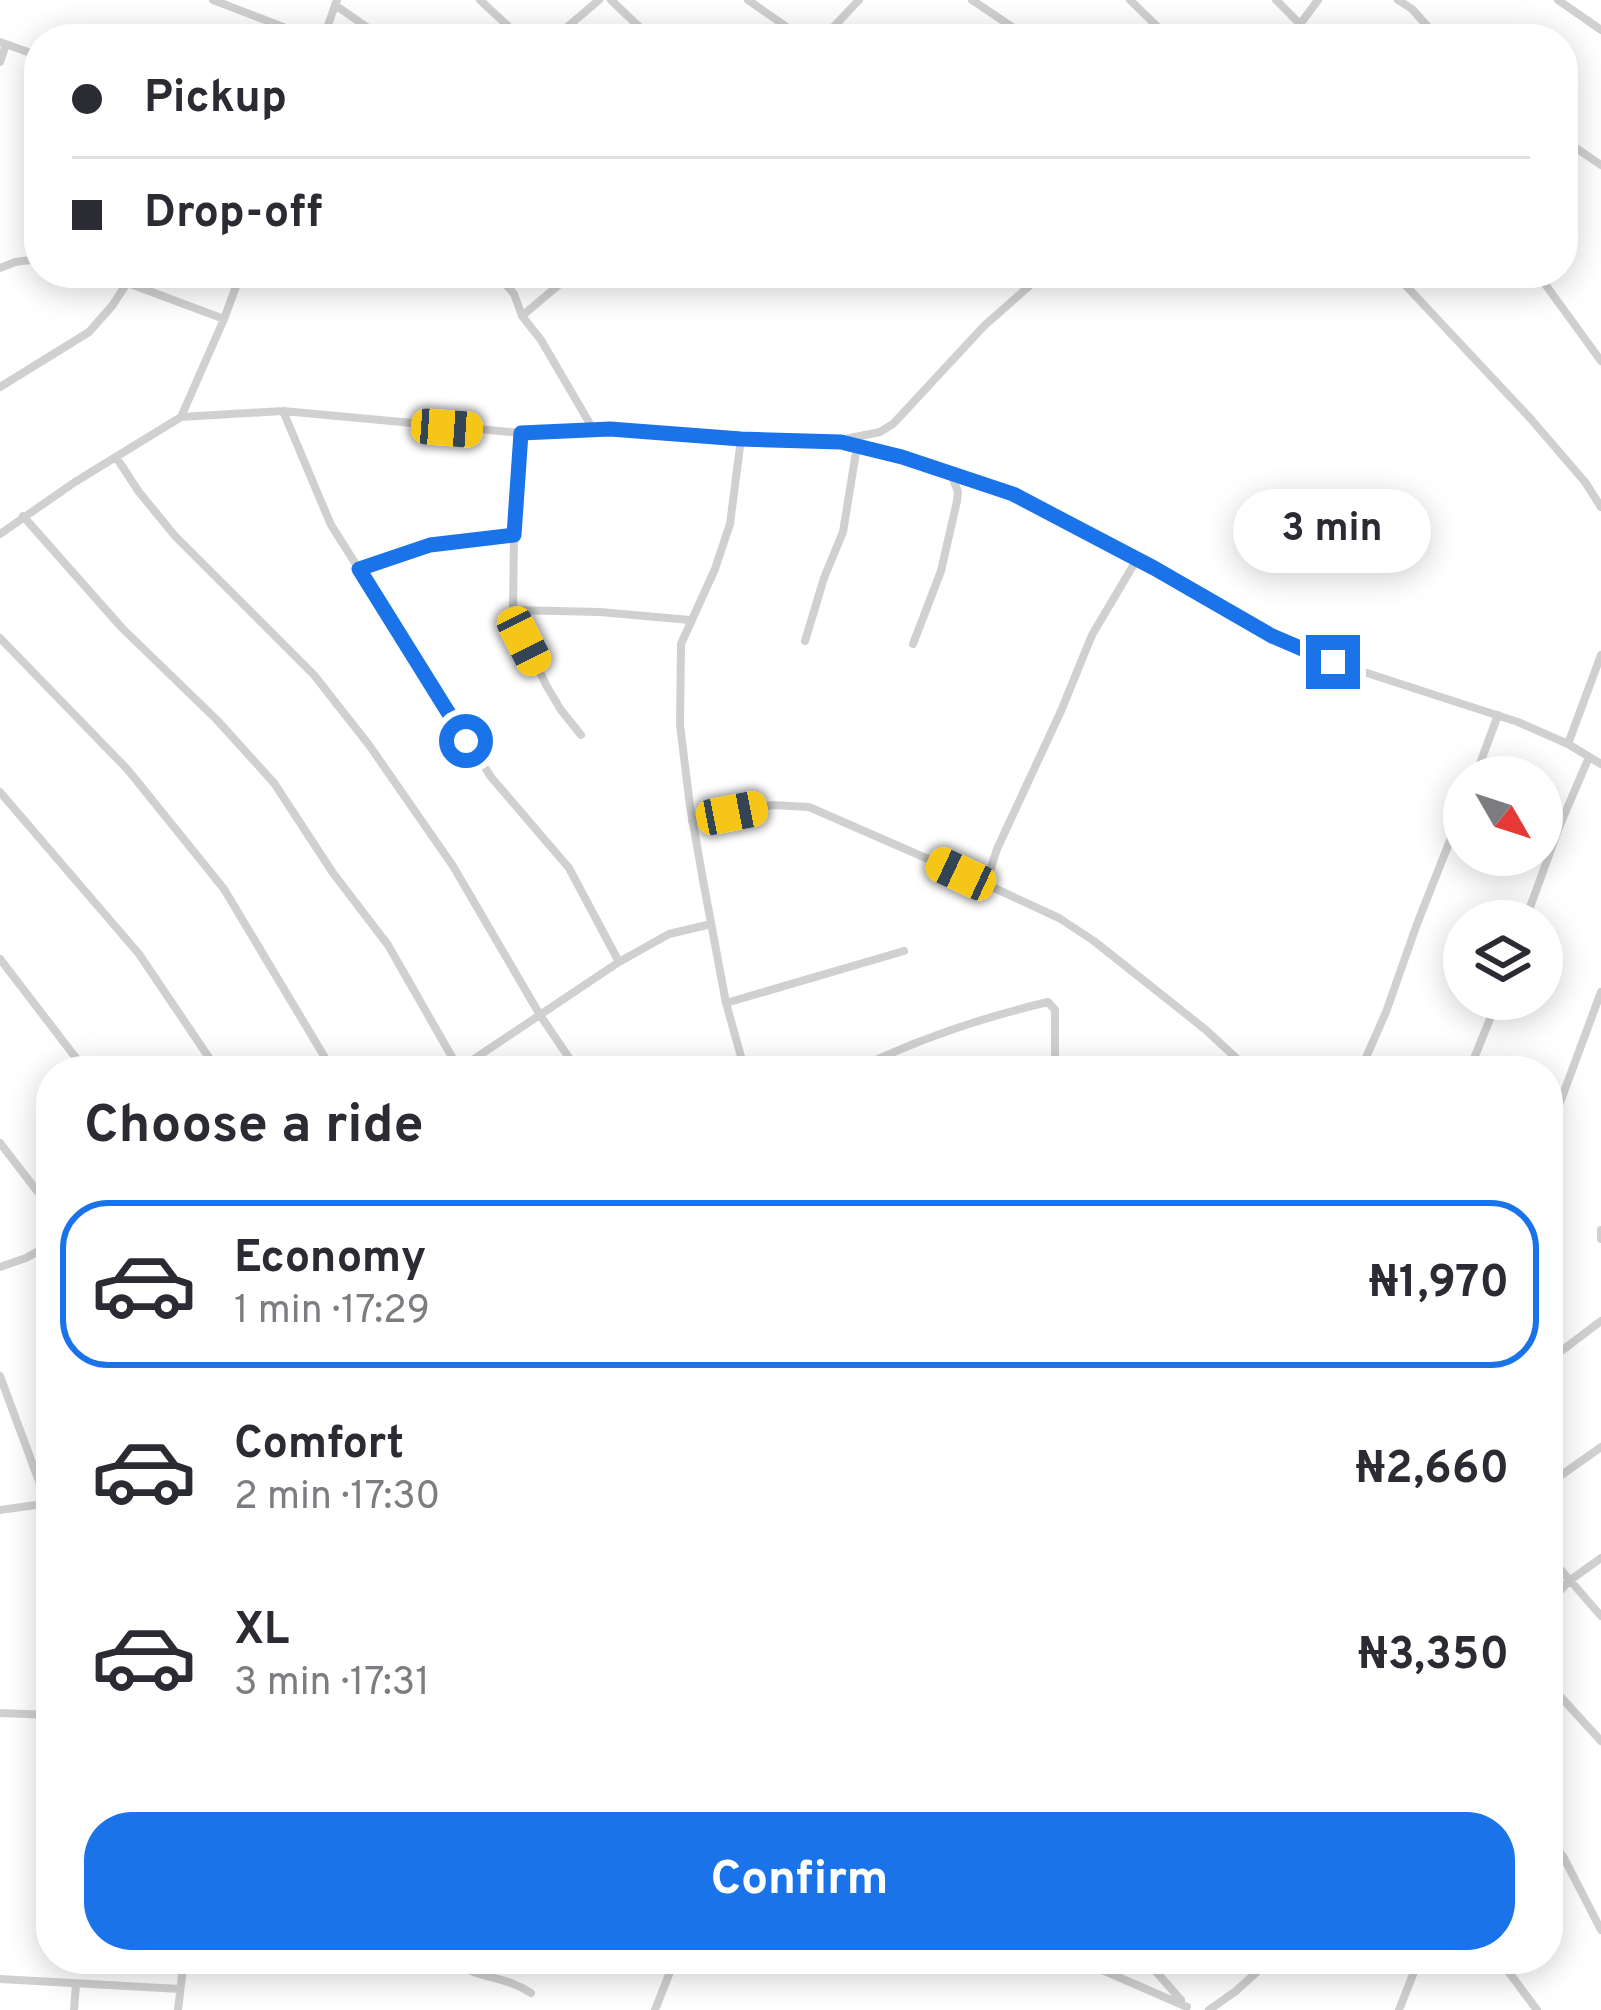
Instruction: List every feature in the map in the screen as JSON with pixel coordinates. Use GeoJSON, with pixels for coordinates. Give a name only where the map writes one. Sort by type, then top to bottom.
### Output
{"type":"FeatureCollection","features":[{"type":"Feature","properties":{"kind":"street"},"geometry":{"type":"LineString","coordinates":[[213,0],[278,24]]}},
{"type":"Feature","properties":{"kind":"street"},"geometry":{"type":"LineString","coordinates":[[480,0],[506,24]]}},
{"type":"Feature","properties":{"kind":"street"},"geometry":{"type":"LineString","coordinates":[[571,24],[599,0]]}},
{"type":"Feature","properties":{"kind":"street"},"geometry":{"type":"LineString","coordinates":[[611,0],[636,24]]}},
{"type":"Feature","properties":{"kind":"street"},"geometry":{"type":"LineString","coordinates":[[748,0],[782,24]]}},
{"type":"Feature","properties":{"kind":"street"},"geometry":{"type":"LineString","coordinates":[[836,24],[859,0]]}},
{"type":"Feature","properties":{"kind":"street"},"geometry":{"type":"LineString","coordinates":[[972,0],[1008,24]]}},
{"type":"Feature","properties":{"kind":"street"},"geometry":{"type":"LineString","coordinates":[[1130,0],[1155,24]]}},
{"type":"Feature","properties":{"kind":"street"},"geometry":{"type":"LineString","coordinates":[[1276,0],[1300,24],[1318,0]]}},
{"type":"Feature","properties":{"kind":"street"},"geometry":{"type":"LineString","coordinates":[[1398,0],[1426,24]]}},
{"type":"Feature","properties":{"kind":"street"},"geometry":{"type":"LineString","coordinates":[[1558,0],[1601,30]]}},
{"type":"Feature","properties":{"kind":"street"},"geometry":{"type":"LineString","coordinates":[[336,3],[365,24]]}},
{"type":"Feature","properties":{"kind":"street"},"geometry":{"type":"LineString","coordinates":[[0,62],[3,43]]}},
{"type":"Feature","properties":{"kind":"street"},"geometry":{"type":"LineString","coordinates":[[0,387],[89,332],[124,288]]}},
{"type":"Feature","properties":{"kind":"street"},"geometry":{"type":"LineString","coordinates":[[140,288],[224,319]]}},
{"type":"Feature","properties":{"kind":"street"},"geometry":{"type":"LineString","coordinates":[[182,417],[235,288]]}},
{"type":"Feature","properties":{"kind":"street"},"geometry":{"type":"LineString","coordinates":[[509,288],[593,430]]}},
{"type":"Feature","properties":{"kind":"street"},"geometry":{"type":"LineString","coordinates":[[522,316],[555,288]]}},
{"type":"Feature","properties":{"kind":"street"},"geometry":{"type":"LineString","coordinates":[[841,442],[893,424],[975,335],[1027,288]]}},
{"type":"Feature","properties":{"kind":"street"},"geometry":{"type":"LineString","coordinates":[[1408,288],[1530,418],[1601,507]]}},
{"type":"Feature","properties":{"kind":"street"},"geometry":{"type":"LineString","coordinates":[[1548,288],[1601,361]]}},
{"type":"Feature","properties":{"kind":"street"},"geometry":{"type":"LineString","coordinates":[[283,411],[331,525],[491,777],[569,868],[619,962]]}},
{"type":"Feature","properties":{"kind":"street"},"geometry":{"type":"LineString","coordinates":[[0,534],[182,417],[283,411],[521,433],[593,430],[841,442],[1013,494],[1288,645],[1498,716],[1568,744],[1601,764]]}},
{"type":"Feature","properties":{"kind":"street"},"geometry":{"type":"LineString","coordinates":[[521,433],[514,535],[515,622],[546,686],[580,734]]}},
{"type":"Feature","properties":{"kind":"street"},"geometry":{"type":"LineString","coordinates":[[741,439],[730,524],[681,644],[680,724],[692,821],[726,1003],[741,1056]]}},
{"type":"Feature","properties":{"kind":"street"},"geometry":{"type":"LineString","coordinates":[[805,641],[843,532],[856,446]]}},
{"type":"Feature","properties":{"kind":"street"},"geometry":{"type":"LineString","coordinates":[[116,457],[176,536],[297,657],[358,731],[453,866],[568,1056]]}},
{"type":"Feature","properties":{"kind":"street"},"geometry":{"type":"LineString","coordinates":[[913,644],[946,556],[958,492],[950,472]]}},
{"type":"Feature","properties":{"kind":"street"},"geometry":{"type":"LineString","coordinates":[[23,516],[101,605],[218,720],[274,783],[388,945],[451,1056]]}},
{"type":"Feature","properties":{"kind":"street"},"geometry":{"type":"LineString","coordinates":[[359,569],[430,545],[514,535]]}},
{"type":"Feature","properties":{"kind":"street"},"geometry":{"type":"LineString","coordinates":[[990,886],[987,880],[997,849],[1087,646],[1137,559]]}},
{"type":"Feature","properties":{"kind":"street"},"geometry":{"type":"LineString","coordinates":[[513,610],[690,620]]}},
{"type":"Feature","properties":{"kind":"street"},"geometry":{"type":"LineString","coordinates":[[0,638],[128,770],[224,889],[324,1056]]}},
{"type":"Feature","properties":{"kind":"street"},"geometry":{"type":"LineString","coordinates":[[1568,744],[1601,656]]}},
{"type":"Feature","properties":{"kind":"street"},"geometry":{"type":"LineString","coordinates":[[1482,756],[1498,716]]}},
{"type":"Feature","properties":{"kind":"street"},"geometry":{"type":"LineString","coordinates":[[1533,900],[1589,757]]}},
{"type":"Feature","properties":{"kind":"street"},"geometry":{"type":"LineString","coordinates":[[0,792],[139,954],[208,1056]]}},
{"type":"Feature","properties":{"kind":"street"},"geometry":{"type":"LineString","coordinates":[[692,821],[772,805],[809,807],[1059,918],[1094,941],[1234,1056]]}},
{"type":"Feature","properties":{"kind":"street"},"geometry":{"type":"LineString","coordinates":[[1367,1056],[1443,858]]}},
{"type":"Feature","properties":{"kind":"street"},"geometry":{"type":"LineString","coordinates":[[480,1056],[619,962],[669,934],[711,924]]}},
{"type":"Feature","properties":{"kind":"street"},"geometry":{"type":"LineString","coordinates":[[726,1003],[904,951]]}},
{"type":"Feature","properties":{"kind":"street"},"geometry":{"type":"LineString","coordinates":[[0,959],[74,1056]]}},
{"type":"Feature","properties":{"kind":"street"},"geometry":{"type":"LineString","coordinates":[[1563,1095],[1601,992]]}},
{"type":"Feature","properties":{"kind":"street"},"geometry":{"type":"LineString","coordinates":[[883,1056],[982,1018],[1048,1002],[1054,1010],[1055,1056]]}},
{"type":"Feature","properties":{"kind":"street"},"geometry":{"type":"LineString","coordinates":[[1475,1056],[1490,1020]]}},
{"type":"Feature","properties":{"kind":"street"},"geometry":{"type":"LineString","coordinates":[[0,1144],[36,1190]]}},
{"type":"Feature","properties":{"kind":"street"},"geometry":{"type":"LineString","coordinates":[[1601,1230],[1601,1239]]}},
{"type":"Feature","properties":{"kind":"street"},"geometry":{"type":"LineString","coordinates":[[0,1267],[36,1252]]}},
{"type":"Feature","properties":{"kind":"street"},"geometry":{"type":"LineString","coordinates":[[1563,1350],[1601,1322]]}},
{"type":"Feature","properties":{"kind":"street"},"geometry":{"type":"LineString","coordinates":[[0,1376],[36,1469]]}},
{"type":"Feature","properties":{"kind":"street"},"geometry":{"type":"LineString","coordinates":[[1563,1474],[1601,1447]]}},
{"type":"Feature","properties":{"kind":"street"},"geometry":{"type":"LineString","coordinates":[[0,1510],[36,1505]]}},
{"type":"Feature","properties":{"kind":"street"},"geometry":{"type":"LineString","coordinates":[[1563,1588],[1601,1558]]}},
{"type":"Feature","properties":{"kind":"street"},"geometry":{"type":"LineString","coordinates":[[1563,1574],[1601,1616]]}},
{"type":"Feature","properties":{"kind":"street"},"geometry":{"type":"LineString","coordinates":[[1563,1699],[1601,1741]]}},
{"type":"Feature","properties":{"kind":"street"},"geometry":{"type":"LineString","coordinates":[[0,1713],[36,1714]]}},
{"type":"Feature","properties":{"kind":"street"},"geometry":{"type":"LineString","coordinates":[[1563,1857],[1601,1930]]}},
{"type":"Feature","properties":{"kind":"street"},"geometry":{"type":"LineString","coordinates":[[179,2010],[182,1974]]}},
{"type":"Feature","properties":{"kind":"street"},"geometry":{"type":"LineString","coordinates":[[479,1974],[531,1993]]}},
{"type":"Feature","properties":{"kind":"street"},"geometry":{"type":"LineString","coordinates":[[655,2010],[669,1974]]}},
{"type":"Feature","properties":{"kind":"street"},"geometry":{"type":"LineString","coordinates":[[1111,1974],[1188,2008]]}},
{"type":"Feature","properties":{"kind":"street"},"geometry":{"type":"LineString","coordinates":[[1158,1974],[1188,2008]]}},
{"type":"Feature","properties":{"kind":"street"},"geometry":{"type":"LineString","coordinates":[[1209,2010],[1255,1974]]}},
{"type":"Feature","properties":{"kind":"street"},"geometry":{"type":"LineString","coordinates":[[1399,2010],[1413,1974]]}},
{"type":"Feature","properties":{"kind":"street"},"geometry":{"type":"LineString","coordinates":[[1510,1974],[1537,2010]]}},
{"type":"Feature","properties":{"kind":"street"},"geometry":{"type":"LineString","coordinates":[[0,1979],[180,1989]]}},
{"type":"Feature","properties":{"kind":"street"},"geometry":{"type":"LineString","coordinates":[[74,2010],[76,1985]]}},
{"type":"Feature","properties":{"kind":"route"},"geometry":{"type":"LineString","coordinates":[[466,741],[359,569],[430,545],[514,535],[521,433],[610,429],[841,442],[902,457],[1013,494],[1288,645],[1333,662]]}}]}
